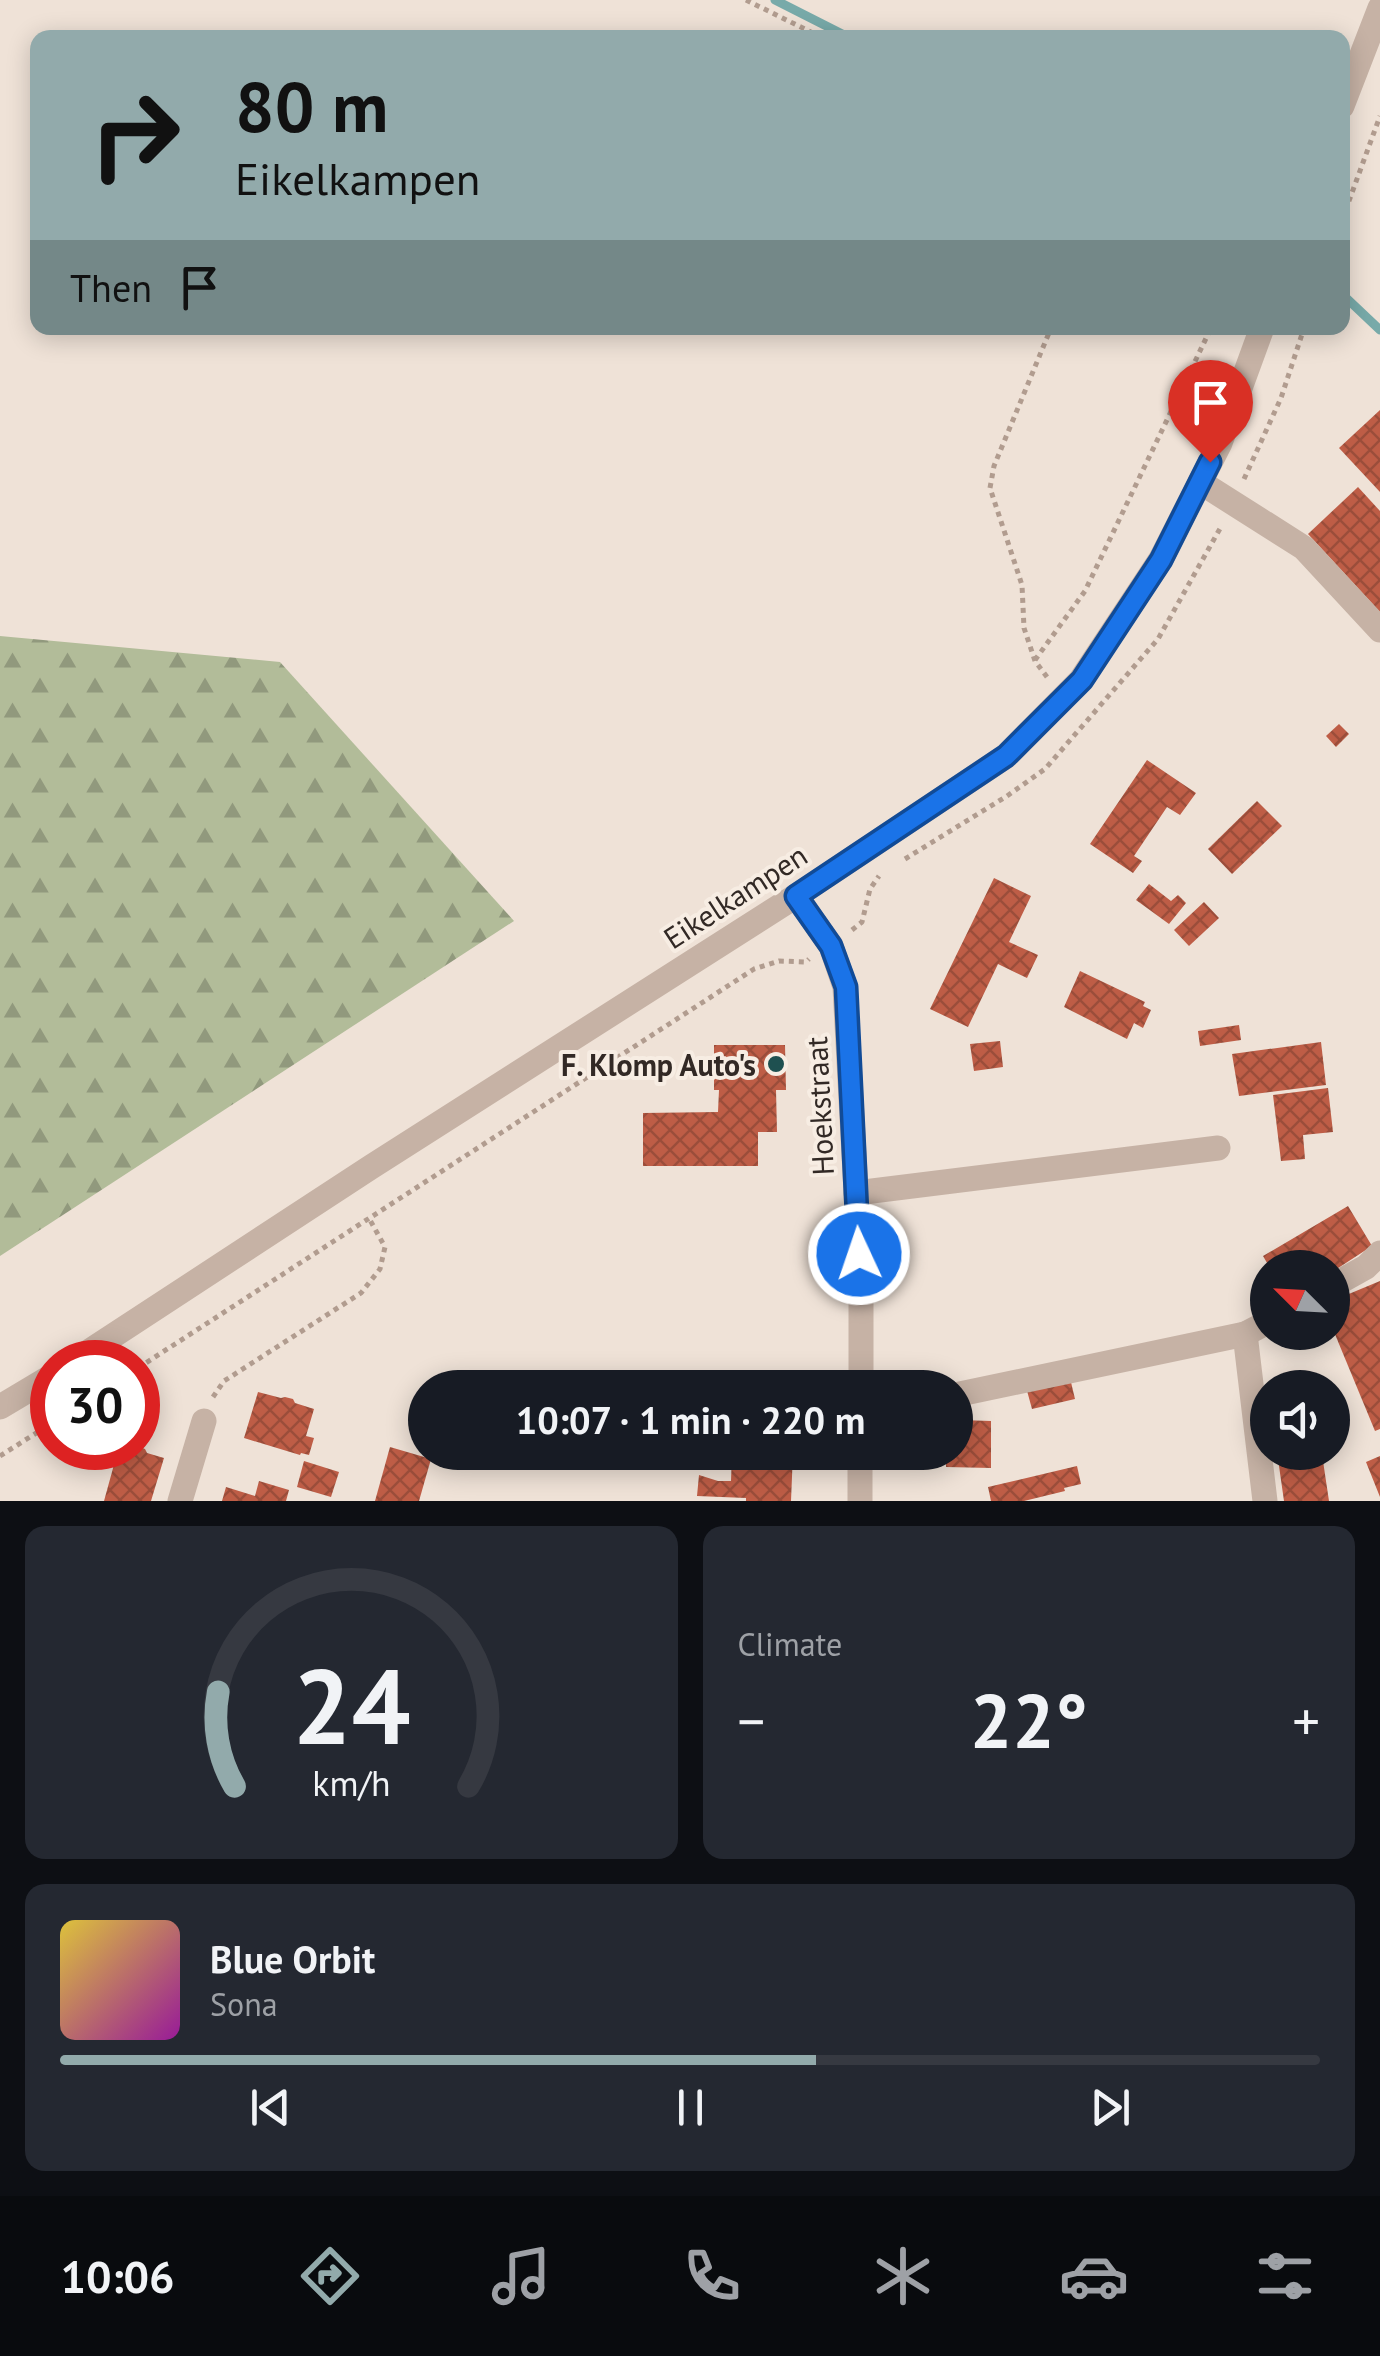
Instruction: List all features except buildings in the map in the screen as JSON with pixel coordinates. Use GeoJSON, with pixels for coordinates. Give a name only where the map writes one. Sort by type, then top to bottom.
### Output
{"type":"FeatureCollection","features":[{"type":"Feature","properties":{"kind":"street"},"geometry":{"type":"LineString","coordinates":[[1350,85],[1380,8]]}},
{"type":"Feature","properties":{"kind":"street","name":"Eikelkampen"},"geometry":{"type":"LineString","coordinates":[[107,1340],[796,896],[1006,756],[1082,680],[1161,560],[1220,443],[1259,335]]}},
{"type":"Feature","properties":{"kind":"street"},"geometry":{"type":"LineString","coordinates":[[1200,482],[1304,548],[1380,630]]}},
{"type":"Feature","properties":{"kind":"street","name":"Hoekstraat"},"geometry":{"type":"LineString","coordinates":[[796,896],[831,946],[846,987],[860,1285],[860,1370]]}},
{"type":"Feature","properties":{"kind":"street"},"geometry":{"type":"LineString","coordinates":[[856,1193],[1218,1148]]}},
{"type":"Feature","properties":{"kind":"street"},"geometry":{"type":"LineString","coordinates":[[1350,1275],[1380,1253]]}},
{"type":"Feature","properties":{"kind":"street"},"geometry":{"type":"LineString","coordinates":[[973,1390],[1250,1329]]}},
{"type":"Feature","properties":{"kind":"street"},"geometry":{"type":"LineString","coordinates":[[1257,1350],[1266,1501]]}},
{"type":"Feature","properties":{"kind":"street"},"geometry":{"type":"LineString","coordinates":[[0,1407],[30,1389]]}},
{"type":"Feature","properties":{"kind":"street"},"geometry":{"type":"LineString","coordinates":[[180,1501],[204,1421]]}},
{"type":"Feature","properties":{"kind":"street"},"geometry":{"type":"LineString","coordinates":[[860,1470],[860,1501]]}},
{"type":"Feature","properties":{"kind":"path"},"geometry":{"type":"LineString","coordinates":[[746,0],[807,30]]}},
{"type":"Feature","properties":{"kind":"path"},"geometry":{"type":"LineString","coordinates":[[1350,198],[1380,116]]}},
{"type":"Feature","properties":{"kind":"path"},"geometry":{"type":"LineString","coordinates":[[1048,335],[994,466],[990,488],[1022,584],[1024,628],[1034,661],[1082,726]]}},
{"type":"Feature","properties":{"kind":"path"},"geometry":{"type":"LineString","coordinates":[[1034,661],[1085,591],[1207,335]]}},
{"type":"Feature","properties":{"kind":"path"},"geometry":{"type":"LineString","coordinates":[[160,1354],[754,969],[779,961],[806,962],[831,946]]}},
{"type":"Feature","properties":{"kind":"path"},"geometry":{"type":"LineString","coordinates":[[204,1421],[224,1382],[361,1293],[380,1269],[385,1246],[370,1220]]}},
{"type":"Feature","properties":{"kind":"path"},"geometry":{"type":"LineString","coordinates":[[0,1456],[30,1437]]}},
{"type":"Feature","properties":{"kind":"green space"},"geometry":{"type":"Polygon","coordinates":[[[0,636],[280,662],[514,921],[0,1256],[0,636]]]}},
{"type":"Feature","properties":{"kind":"waterway"},"geometry":{"type":"LineString","coordinates":[[775,0],[834,30]]}},
{"type":"Feature","properties":{"kind":"waterway"},"geometry":{"type":"LineString","coordinates":[[1350,302],[1380,330]]}},
{"type":"Feature","properties":{"kind":"place","name":"F. Klomp Auto's"},"geometry":{"type":"Point","coordinates":[776,1064]}},
{"type":"Feature","properties":{"kind":"route"},"geometry":{"type":"LineString","coordinates":[[859,1254],[846,987],[831,946],[796,896],[1006,756],[1082,680],[1161,560],[1210,462]]}}]}
